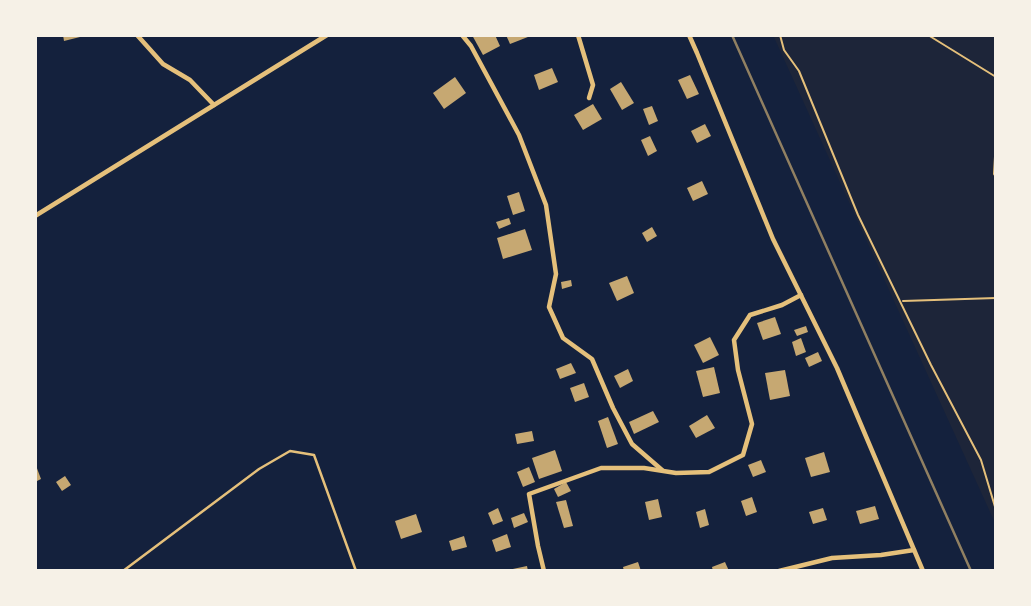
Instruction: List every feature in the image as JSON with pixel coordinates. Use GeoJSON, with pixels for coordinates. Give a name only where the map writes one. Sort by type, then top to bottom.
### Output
{"type":"FeatureCollection","features":[{"type":"Feature","properties":{"kind":"street"},"geometry":{"type":"LineString","coordinates":[[137,35],[163,64],[190,80],[214,105]]}},
{"type":"Feature","properties":{"kind":"street"},"geometry":{"type":"LineString","coordinates":[[35,216],[327,35]]}},
{"type":"Feature","properties":{"kind":"street"},"geometry":{"type":"LineString","coordinates":[[462,35],[471,46],[519,135],[546,205],[555,274],[549,307],[563,338],[592,359],[632,444],[663,471]]}},
{"type":"Feature","properties":{"kind":"street"},"geometry":{"type":"LineString","coordinates":[[578,35],[593,85],[589,98]]}},
{"type":"Feature","properties":{"kind":"street"},"geometry":{"type":"LineString","coordinates":[[689,35],[773,239],[837,368],[923,571]]}},
{"type":"Feature","properties":{"kind":"street"},"geometry":{"type":"LineString","coordinates":[[544,571],[529,494],[601,468],[644,468],[676,473],[709,472],[743,455],[752,424],[738,370],[734,340],[750,315],[801,295]]}},
{"type":"Feature","properties":{"kind":"street"},"geometry":{"type":"LineString","coordinates":[[779,571],[832,558],[914,550]]}},
{"type":"Feature","properties":{"kind":"lane"},"geometry":{"type":"LineString","coordinates":[[123,571],[259,469],[290,451],[314,455],[356,571]]}},
{"type":"Feature","properties":{"kind":"path"},"geometry":{"type":"LineString","coordinates":[[780,35],[784,50],[799,71],[858,215],[981,460],[996,510]]}},
{"type":"Feature","properties":{"kind":"path"},"geometry":{"type":"LineString","coordinates":[[928,35],[996,77]]}},
{"type":"Feature","properties":{"kind":"path"},"geometry":{"type":"LineString","coordinates":[[996,139],[996,177]]}},
{"type":"Feature","properties":{"kind":"path"},"geometry":{"type":"LineString","coordinates":[[901,301],[996,298]]}},
{"type":"Feature","properties":{"kind":"shaded area"},"geometry":{"type":"Polygon","coordinates":[[[773,35],[996,35],[996,525],[773,35]]]}},
{"type":"Feature","properties":{"kind":"building"},"geometry":{"type":"Polygon","coordinates":[[[63,35],[83,35],[84,36],[64,41],[63,35]]]}},
{"type":"Feature","properties":{"kind":"building"},"geometry":{"type":"Polygon","coordinates":[[[472,35],[495,35],[500,46],[483,55],[472,35]]]}},
{"type":"Feature","properties":{"kind":"building"},"geometry":{"type":"Polygon","coordinates":[[[506,35],[533,35],[510,44],[506,35]]]}},
{"type":"Feature","properties":{"kind":"building"},"geometry":{"type":"Polygon","coordinates":[[[552,68],[558,82],[539,90],[534,75],[552,68]]]}},
{"type":"Feature","properties":{"kind":"building"},"geometry":{"type":"Polygon","coordinates":[[[690,75],[699,94],[687,99],[678,80],[690,75]]]}},
{"type":"Feature","properties":{"kind":"building"},"geometry":{"type":"Polygon","coordinates":[[[455,77],[466,93],[444,109],[433,93],[455,77]]]}},
{"type":"Feature","properties":{"kind":"building"},"geometry":{"type":"Polygon","coordinates":[[[621,82],[634,103],[622,110],[610,89],[621,82]]]}},
{"type":"Feature","properties":{"kind":"building"},"geometry":{"type":"Polygon","coordinates":[[[593,104],[602,119],[583,130],[574,115],[593,104]]]}},
{"type":"Feature","properties":{"kind":"building"},"geometry":{"type":"Polygon","coordinates":[[[652,106],[658,121],[649,125],[643,109],[652,106]]]}},
{"type":"Feature","properties":{"kind":"building"},"geometry":{"type":"Polygon","coordinates":[[[705,124],[711,136],[697,143],[691,131],[705,124]]]}},
{"type":"Feature","properties":{"kind":"building"},"geometry":{"type":"Polygon","coordinates":[[[650,136],[657,151],[648,156],[641,140],[650,136]]]}},
{"type":"Feature","properties":{"kind":"building"},"geometry":{"type":"Polygon","coordinates":[[[702,181],[708,194],[693,201],[687,188],[702,181]]]}},
{"type":"Feature","properties":{"kind":"building"},"geometry":{"type":"Polygon","coordinates":[[[519,192],[525,211],[513,215],[507,196],[519,192]]]}},
{"type":"Feature","properties":{"kind":"building"},"geometry":{"type":"Polygon","coordinates":[[[509,218],[511,224],[499,229],[496,222],[509,218]]]}},
{"type":"Feature","properties":{"kind":"building"},"geometry":{"type":"Polygon","coordinates":[[[652,227],[657,236],[647,242],[642,233],[652,227]]]}},
{"type":"Feature","properties":{"kind":"building"},"geometry":{"type":"Polygon","coordinates":[[[525,229],[532,250],[503,259],[497,238],[525,229]]]}},
{"type":"Feature","properties":{"kind":"building"},"geometry":{"type":"Polygon","coordinates":[[[627,276],[634,293],[617,301],[609,283],[627,276]]]}},
{"type":"Feature","properties":{"kind":"building"},"geometry":{"type":"Polygon","coordinates":[[[571,280],[572,286],[562,289],[561,282],[571,280]]]}},
{"type":"Feature","properties":{"kind":"building"},"geometry":{"type":"Polygon","coordinates":[[[775,317],[781,334],[763,340],[757,323],[775,317]]]}},
{"type":"Feature","properties":{"kind":"building"},"geometry":{"type":"Polygon","coordinates":[[[806,326],[808,332],[797,336],[794,330],[806,326]]]}},
{"type":"Feature","properties":{"kind":"building"},"geometry":{"type":"Polygon","coordinates":[[[710,337],[719,355],[703,363],[694,345],[710,337]]]}},
{"type":"Feature","properties":{"kind":"building"},"geometry":{"type":"Polygon","coordinates":[[[801,338],[806,352],[796,356],[792,342],[801,338]]]}},
{"type":"Feature","properties":{"kind":"building"},"geometry":{"type":"Polygon","coordinates":[[[818,352],[822,361],[809,367],[805,358],[818,352]]]}},
{"type":"Feature","properties":{"kind":"building"},"geometry":{"type":"Polygon","coordinates":[[[571,363],[576,373],[560,379],[556,369],[571,363]]]}},
{"type":"Feature","properties":{"kind":"building"},"geometry":{"type":"Polygon","coordinates":[[[714,367],[720,393],[703,397],[696,371],[714,367]]]}},
{"type":"Feature","properties":{"kind":"building"},"geometry":{"type":"Polygon","coordinates":[[[628,369],[633,381],[620,388],[614,376],[628,369]]]}},
{"type":"Feature","properties":{"kind":"building"},"geometry":{"type":"Polygon","coordinates":[[[785,370],[790,396],[770,400],[765,373],[785,370]]]}},
{"type":"Feature","properties":{"kind":"building"},"geometry":{"type":"Polygon","coordinates":[[[584,383],[589,397],[575,402],[570,388],[584,383]]]}},
{"type":"Feature","properties":{"kind":"building"},"geometry":{"type":"Polygon","coordinates":[[[653,411],[659,422],[634,434],[629,422],[653,411]]]}},
{"type":"Feature","properties":{"kind":"building"},"geometry":{"type":"Polygon","coordinates":[[[707,415],[715,428],[696,438],[689,426],[707,415]]]}},
{"type":"Feature","properties":{"kind":"building"},"geometry":{"type":"Polygon","coordinates":[[[608,417],[618,444],[607,448],[598,421],[608,417]]]}},
{"type":"Feature","properties":{"kind":"building"},"geometry":{"type":"Polygon","coordinates":[[[532,431],[534,441],[517,444],[515,434],[532,431]]]}},
{"type":"Feature","properties":{"kind":"building"},"geometry":{"type":"Polygon","coordinates":[[[555,450],[562,471],[539,479],[532,458],[555,450]]]}},
{"type":"Feature","properties":{"kind":"building"},"geometry":{"type":"Polygon","coordinates":[[[824,452],[830,472],[811,477],[805,458],[824,452]]]}},
{"type":"Feature","properties":{"kind":"building"},"geometry":{"type":"Polygon","coordinates":[[[761,460],[766,472],[753,477],[748,465],[761,460]]]}},
{"type":"Feature","properties":{"kind":"building"},"geometry":{"type":"Polygon","coordinates":[[[35,463],[41,479],[35,482],[35,463]]]}},
{"type":"Feature","properties":{"kind":"building"},"geometry":{"type":"Polygon","coordinates":[[[529,467],[535,482],[523,487],[517,472],[529,467]]]}},
{"type":"Feature","properties":{"kind":"building"},"geometry":{"type":"Polygon","coordinates":[[[65,476],[71,485],[62,491],[56,482],[65,476]]]}},
{"type":"Feature","properties":{"kind":"building"},"geometry":{"type":"Polygon","coordinates":[[[566,482],[571,491],[558,497],[554,489],[566,482]]]}},
{"type":"Feature","properties":{"kind":"building"},"geometry":{"type":"Polygon","coordinates":[[[752,497],[757,512],[746,516],[741,501],[752,497]]]}},
{"type":"Feature","properties":{"kind":"building"},"geometry":{"type":"Polygon","coordinates":[[[658,499],[662,517],[649,520],[645,502],[658,499]]]}},
{"type":"Feature","properties":{"kind":"building"},"geometry":{"type":"Polygon","coordinates":[[[566,500],[573,526],[564,528],[556,502],[566,500]]]}},
{"type":"Feature","properties":{"kind":"building"},"geometry":{"type":"Polygon","coordinates":[[[875,506],[879,519],[860,524],[856,511],[875,506]]]}},
{"type":"Feature","properties":{"kind":"building"},"geometry":{"type":"Polygon","coordinates":[[[498,508],[503,521],[493,525],[488,513],[498,508]]]}},
{"type":"Feature","properties":{"kind":"building"},"geometry":{"type":"Polygon","coordinates":[[[823,508],[827,520],[813,524],[809,512],[823,508]]]}},
{"type":"Feature","properties":{"kind":"building"},"geometry":{"type":"Polygon","coordinates":[[[705,509],[709,525],[700,528],[696,512],[705,509]]]}},
{"type":"Feature","properties":{"kind":"building"},"geometry":{"type":"Polygon","coordinates":[[[524,513],[528,522],[514,528],[511,518],[524,513]]]}},
{"type":"Feature","properties":{"kind":"building"},"geometry":{"type":"Polygon","coordinates":[[[416,514],[422,532],[401,539],[395,521],[416,514]]]}},
{"type":"Feature","properties":{"kind":"building"},"geometry":{"type":"Polygon","coordinates":[[[507,534],[511,547],[496,552],[492,540],[507,534]]]}},
{"type":"Feature","properties":{"kind":"building"},"geometry":{"type":"Polygon","coordinates":[[[464,536],[467,547],[452,551],[449,541],[464,536]]]}},
{"type":"Feature","properties":{"kind":"building"},"geometry":{"type":"Polygon","coordinates":[[[638,562],[641,571],[624,571],[623,567],[638,562]]]}},
{"type":"Feature","properties":{"kind":"building"},"geometry":{"type":"Polygon","coordinates":[[[725,562],[729,571],[713,571],[712,567],[725,562]]]}},
{"type":"Feature","properties":{"kind":"building"},"geometry":{"type":"Polygon","coordinates":[[[527,566],[528,571],[508,571],[508,570],[527,566]]]}},
{"type":"Feature","properties":{"kind":"railway"},"geometry":{"type":"LineString","coordinates":[[732,35],[971,571]]}}]}
